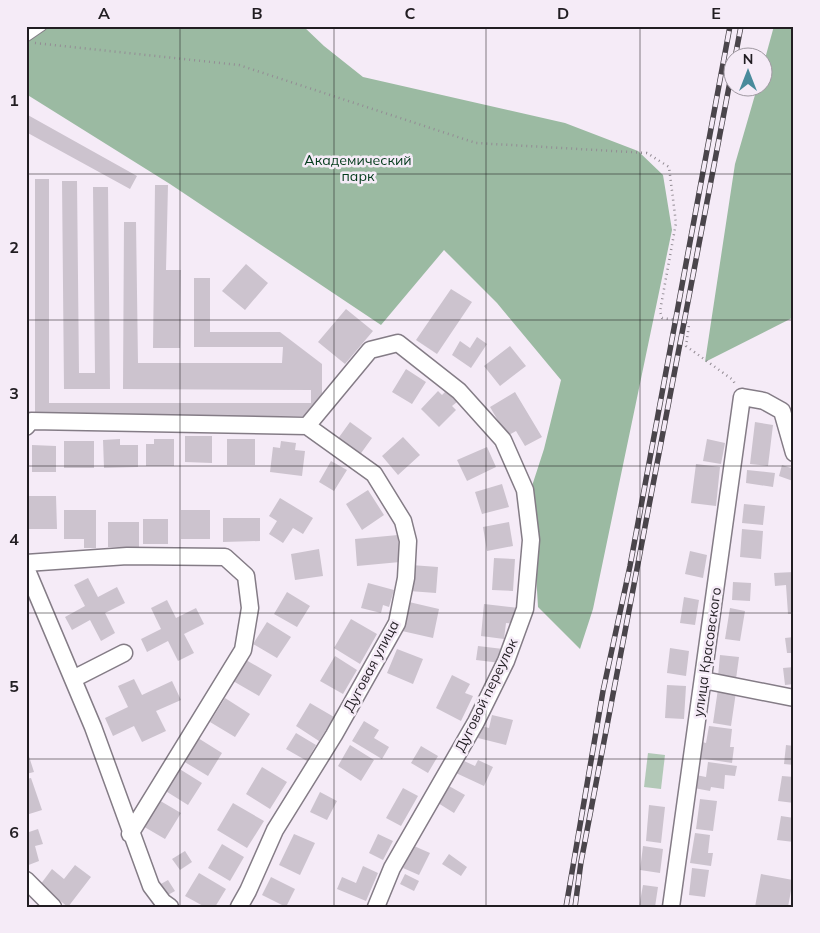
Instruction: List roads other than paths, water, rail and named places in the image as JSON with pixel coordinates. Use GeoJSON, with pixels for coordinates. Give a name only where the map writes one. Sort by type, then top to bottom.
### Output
{"type":"FeatureCollection","features":[{"type":"Feature","properties":{"kind":"street","name":"Дуговой переулок"},"geometry":{"type":"LineString","coordinates":[[307,426],[370,350],[398,344],[459,391],[503,440],[525,490],[531,540],[525,610],[506,661],[476,722],[392,868],[376,907]]}},
{"type":"Feature","properties":{"kind":"street","name":"улица Красовского"},"geometry":{"type":"LineString","coordinates":[[671,907],[742,397],[764,401],[782,411],[794,453]]}},
{"type":"Feature","properties":{"kind":"street"},"geometry":{"type":"LineString","coordinates":[[26,427],[31,421],[307,426]]}},
{"type":"Feature","properties":{"kind":"street","name":"Дуговая улица"},"geometry":{"type":"LineString","coordinates":[[239,907],[248,892],[275,830],[334,735],[397,623],[406,578],[408,541],[403,521],[374,474],[307,426]]}},
{"type":"Feature","properties":{"kind":"street"},"geometry":{"type":"LineString","coordinates":[[26,563],[127,556],[225,557],[246,576],[250,608],[243,650],[130,834]]}},
{"type":"Feature","properties":{"kind":"street"},"geometry":{"type":"LineString","coordinates":[[26,568],[93,727],[130,834],[151,886],[163,902],[170,907]]}},
{"type":"Feature","properties":{"kind":"street"},"geometry":{"type":"LineString","coordinates":[[73,679],[124,653]]}},
{"type":"Feature","properties":{"kind":"street"},"geometry":{"type":"LineString","coordinates":[[703,680],[794,698]]}},
{"type":"Feature","properties":{"kind":"street"},"geometry":{"type":"LineString","coordinates":[[26,880],[52,907]]}},
{"type":"Feature","properties":{"kind":"lane"},"geometry":{"type":"LineString","coordinates":[[26,38],[42,26]]}},
{"type":"Feature","properties":{"kind":"railway"},"geometry":{"type":"LineString","coordinates":[[566,907],[603,691],[630,566],[730,26]]}},
{"type":"Feature","properties":{"kind":"railway"},"geometry":{"type":"LineString","coordinates":[[737,48],[741,26]]}},
{"type":"Feature","properties":{"kind":"railway"},"geometry":{"type":"LineString","coordinates":[[575,907],[581,862],[727,98]]}},
{"type":"Feature","properties":{"kind":"park label","name":"Академический парк"},"geometry":{"type":"Point","coordinates":[358,168]}}]}
